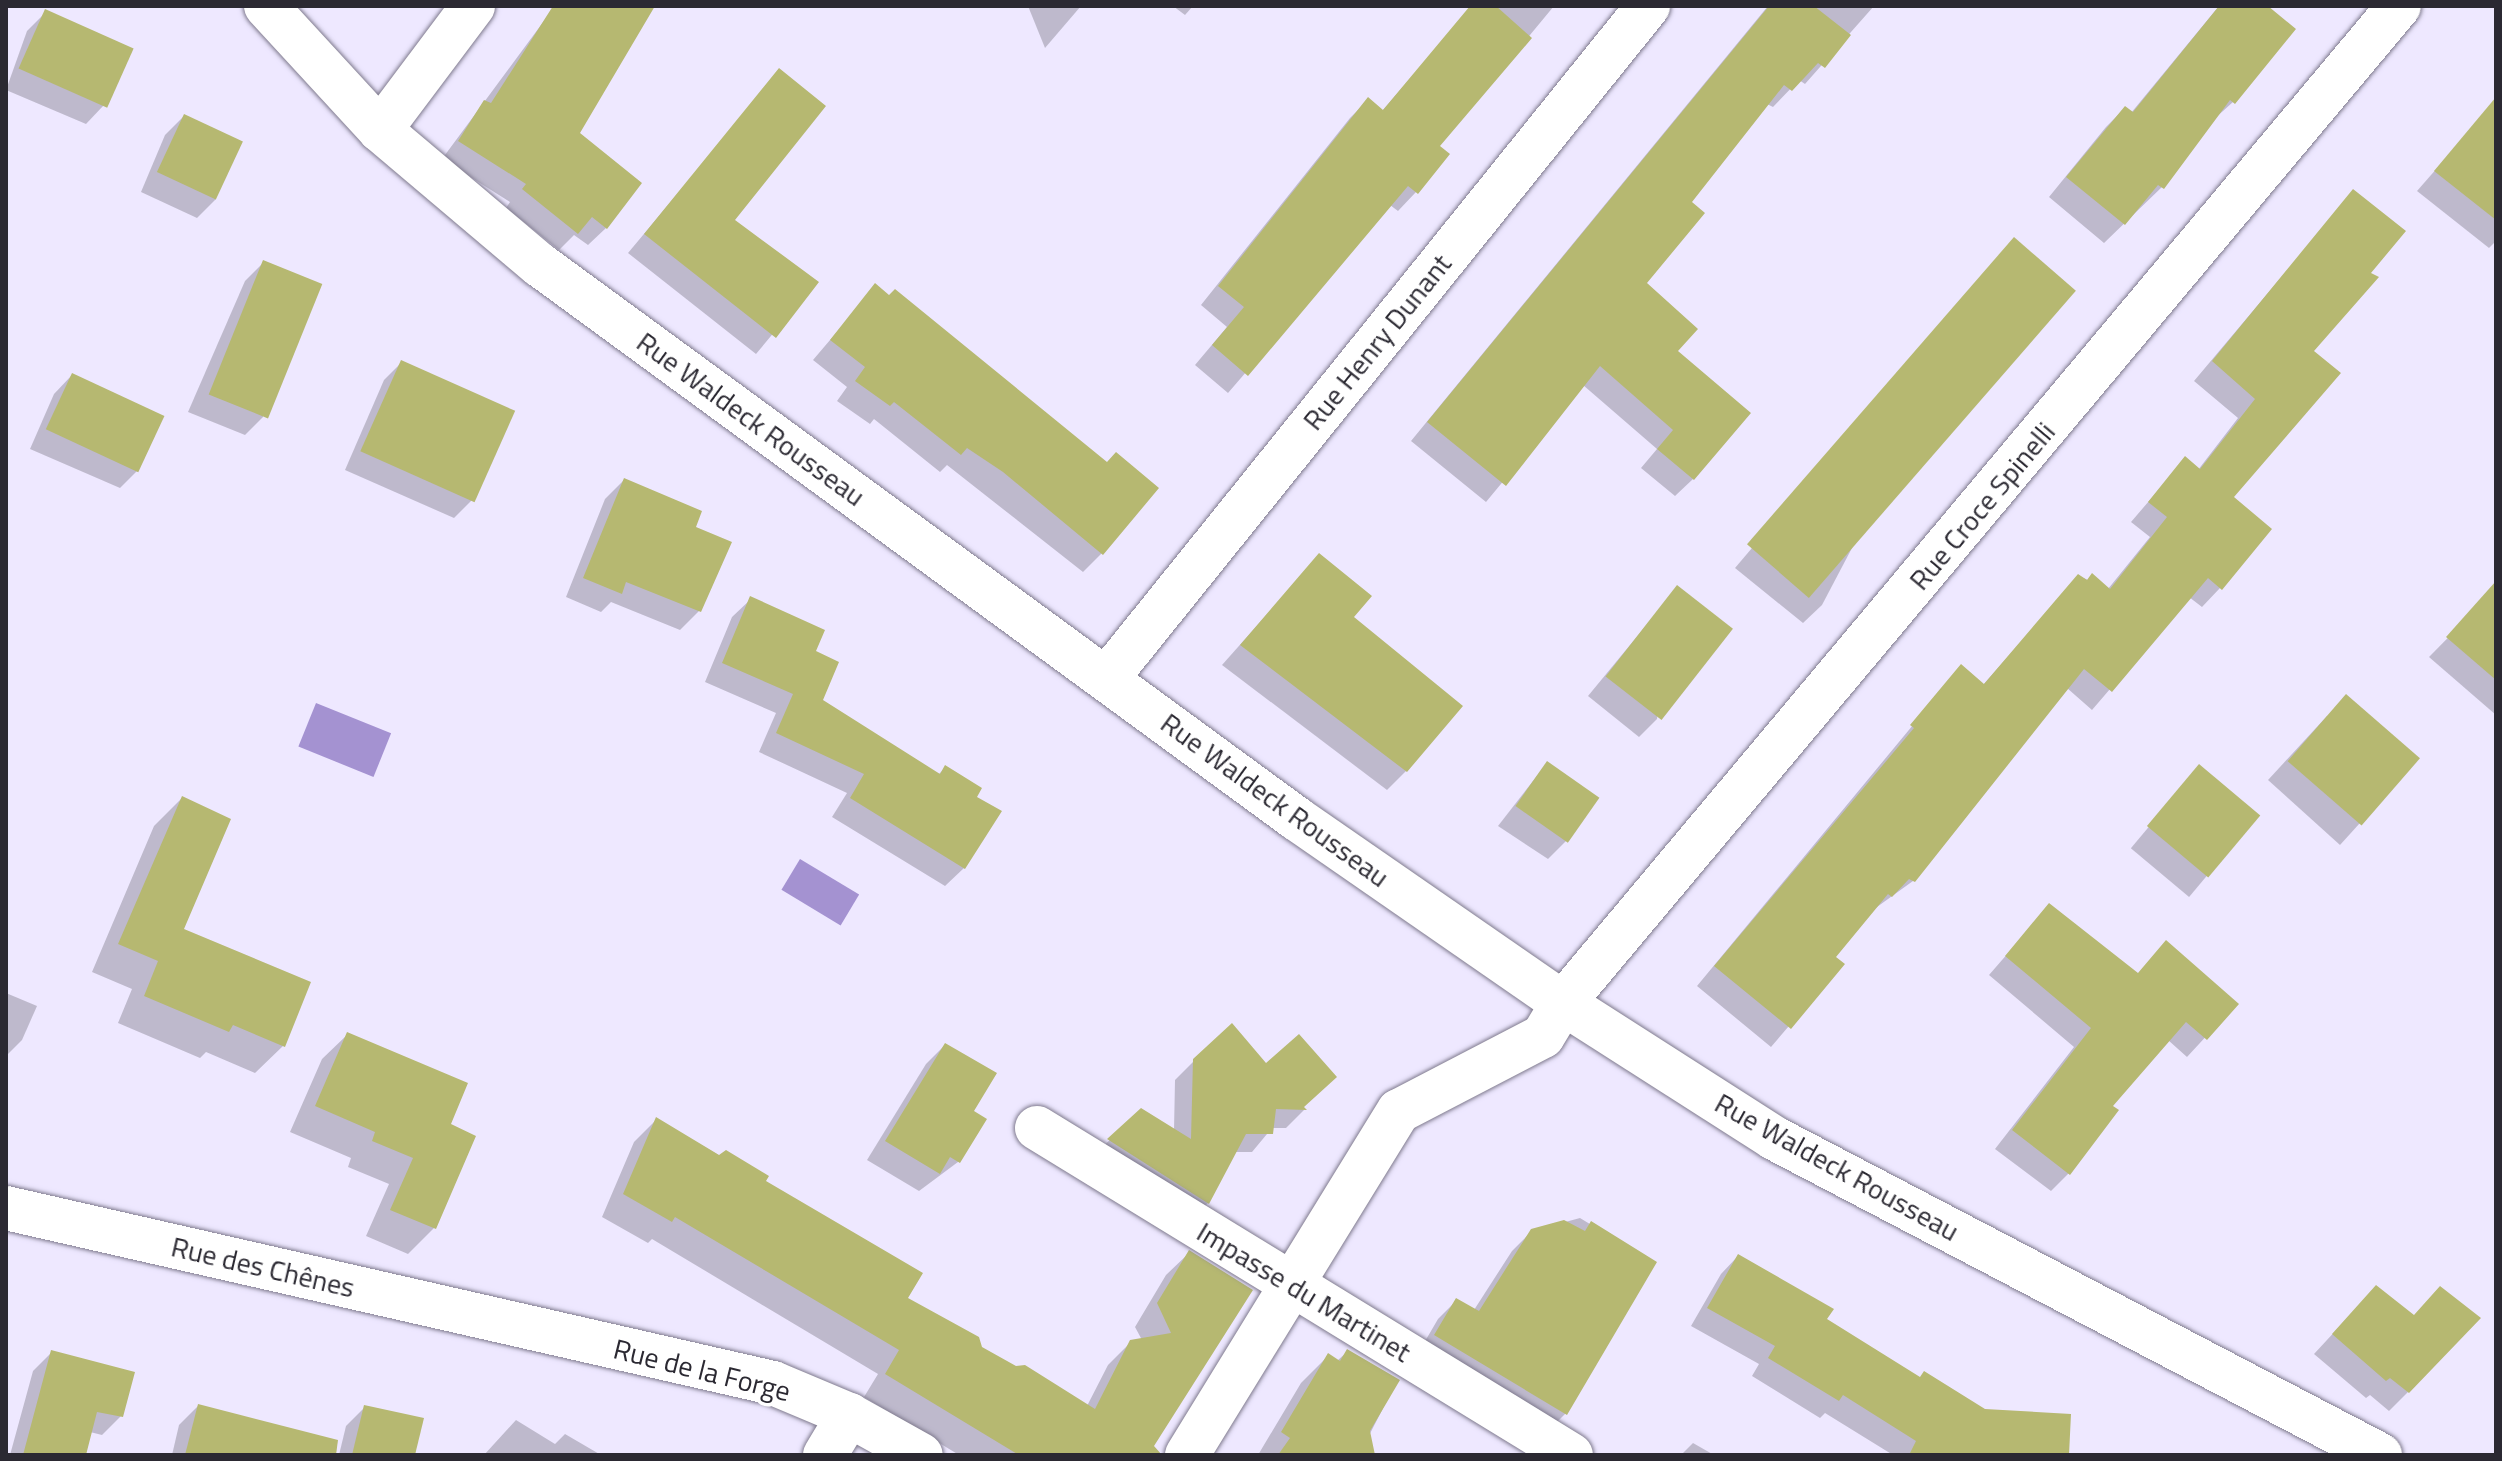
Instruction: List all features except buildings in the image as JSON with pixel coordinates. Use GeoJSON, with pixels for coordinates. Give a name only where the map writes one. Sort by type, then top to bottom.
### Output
{"type":"FeatureCollection","features":[{"type":"Feature","properties":{"kind":"street","name":"Rue Waldeck Rousseau"},"geometry":{"type":"LineString","coordinates":[[266,6],[380,130],[540,265],[1297,819],[1563,1003],[1774,1138],[2380,1455]]}},
{"type":"Feature","properties":{"kind":"street"},"geometry":{"type":"LineString","coordinates":[[380,130],[473,6]]}},
{"type":"Feature","properties":{"kind":"street","name":"Rue Henry Dunant"},"geometry":{"type":"LineString","coordinates":[[1107,678],[1648,6]]}},
{"type":"Feature","properties":{"kind":"street","name":"Rue Croce Spinelli"},"geometry":{"type":"LineString","coordinates":[[1187,1455],[1399,1111],[1543,1036],[1563,1003],[2399,6]]}},
{"type":"Feature","properties":{"kind":"street","name":"Impasse du Martinet"},"geometry":{"type":"LineString","coordinates":[[1037,1128],[1571,1455]]}},
{"type":"Feature","properties":{"kind":"street","name":"Rue des Chênes"},"geometry":{"type":"LineString","coordinates":[[6,1208],[520,1327]]}},
{"type":"Feature","properties":{"kind":"street","name":"Rue de la Forge"},"geometry":{"type":"LineString","coordinates":[[520,1327],[773,1383],[849,1415],[921,1455]]}},
{"type":"Feature","properties":{"kind":"street"},"geometry":{"type":"LineString","coordinates":[[825,1455],[849,1415]]}},
{"type":"Feature","properties":{"kind":"shaded area"},"geometry":{"type":"Polygon","coordinates":[[[316,703],[391,733],[373,777],[298,747],[316,703]]]}},
{"type":"Feature","properties":{"kind":"shaded area"},"geometry":{"type":"Polygon","coordinates":[[[800,859],[859,895],[841,925],[781,890],[800,859]]]}}]}
